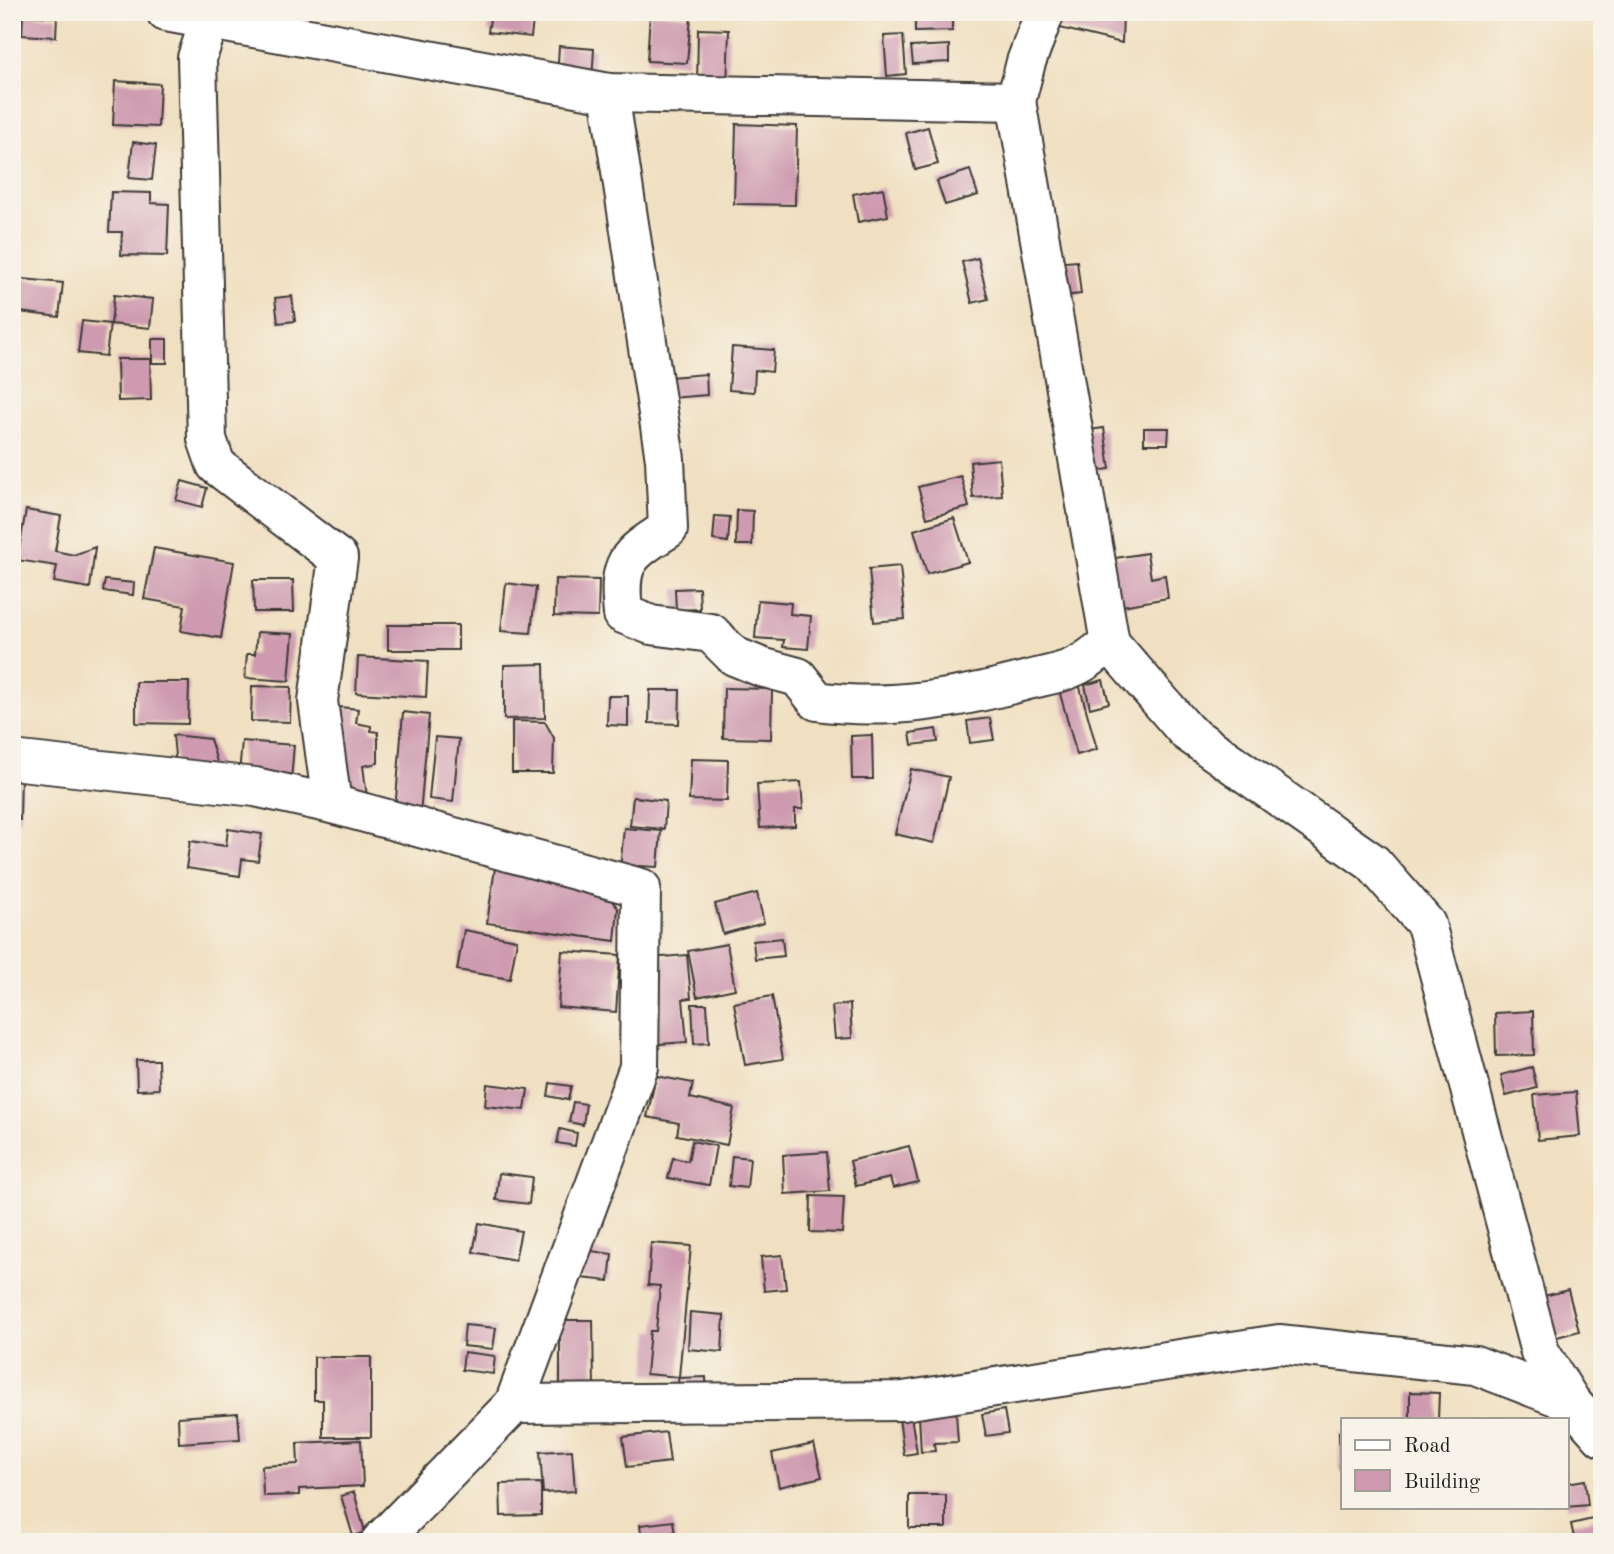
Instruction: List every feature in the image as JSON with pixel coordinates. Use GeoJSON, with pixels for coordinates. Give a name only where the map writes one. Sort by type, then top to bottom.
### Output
{"type":"FeatureCollection","features":[{"type":"Feature","properties":{"kind":"street"},"geometry":{"type":"LineString","coordinates":[[166,12],[609,93],[1016,101]]}},
{"type":"Feature","properties":{"kind":"street"},"geometry":{"type":"LineString","coordinates":[[1045,12],[1026,62],[1016,101],[1110,643],[1187,732],[1373,863],[1426,924],[1541,1352],[1571,1402],[1602,1437]]}},
{"type":"Feature","properties":{"kind":"street"},"geometry":{"type":"LineString","coordinates":[[210,19],[198,58],[207,439],[216,465],[338,558],[318,701],[332,804]]}},
{"type":"Feature","properties":{"kind":"street"},"geometry":{"type":"LineString","coordinates":[[609,93],[665,459],[668,529],[633,551],[620,580],[623,614],[651,625],[711,633],[734,656],[798,677],[817,701],[881,707],[933,701],[1005,686],[1074,667],[1110,643]]}},
{"type":"Feature","properties":{"kind":"street"},"geometry":{"type":"LineString","coordinates":[[12,760],[255,787],[332,804],[642,888],[639,1067],[514,1404],[380,1542]]}},
{"type":"Feature","properties":{"kind":"street"},"geometry":{"type":"LineString","coordinates":[[514,1404],[903,1401],[1279,1343],[1475,1365],[1571,1402]]}},
{"type":"Feature","properties":{"kind":"building"},"geometry":{"type":"Polygon","coordinates":[[[491,12],[534,12],[531,37],[488,32],[491,12]]]}},
{"type":"Feature","properties":{"kind":"building"},"geometry":{"type":"Polygon","coordinates":[[[915,12],[952,12],[952,31],[915,32],[915,12]]]}},
{"type":"Feature","properties":{"kind":"building"},"geometry":{"type":"Polygon","coordinates":[[[1060,12],[1123,12],[1122,43],[1060,28],[1060,12]]]}},
{"type":"Feature","properties":{"kind":"building"},"geometry":{"type":"Polygon","coordinates":[[[650,13],[691,16],[687,63],[647,61],[650,13]]]}},
{"type":"Feature","properties":{"kind":"building"},"geometry":{"type":"Polygon","coordinates":[[[23,15],[57,17],[56,37],[22,35],[23,15]]]}},
{"type":"Feature","properties":{"kind":"building"},"geometry":{"type":"Polygon","coordinates":[[[698,29],[729,30],[727,88],[697,87],[698,29]]]}},
{"type":"Feature","properties":{"kind":"building"},"geometry":{"type":"Polygon","coordinates":[[[903,35],[906,74],[887,76],[884,36],[903,35]]]}},
{"type":"Feature","properties":{"kind":"building"},"geometry":{"type":"Polygon","coordinates":[[[949,45],[949,62],[913,64],[911,47],[949,45]]]}},
{"type":"Feature","properties":{"kind":"building"},"geometry":{"type":"Polygon","coordinates":[[[559,46],[594,49],[592,82],[557,79],[559,46]]]}},
{"type":"Feature","properties":{"kind":"building"},"geometry":{"type":"Polygon","coordinates":[[[115,81],[160,84],[158,127],[113,125],[115,81]]]}},
{"type":"Feature","properties":{"kind":"building"},"geometry":{"type":"Polygon","coordinates":[[[736,124],[797,126],[795,205],[734,204],[736,124]]]}},
{"type":"Feature","properties":{"kind":"building"},"geometry":{"type":"Polygon","coordinates":[[[928,127],[938,164],[915,170],[906,133],[928,127]]]}},
{"type":"Feature","properties":{"kind":"building"},"geometry":{"type":"Polygon","coordinates":[[[133,142],[156,145],[152,180],[129,178],[133,142]]]}},
{"type":"Feature","properties":{"kind":"building"},"geometry":{"type":"Polygon","coordinates":[[[970,170],[978,195],[945,205],[937,181],[970,170]]]}},
{"type":"Feature","properties":{"kind":"building"},"geometry":{"type":"Polygon","coordinates":[[[883,188],[888,216],[858,222],[853,194],[883,188]]]}},
{"type":"Feature","properties":{"kind":"building"},"geometry":{"type":"Polygon","coordinates":[[[111,192],[151,193],[151,203],[169,204],[167,256],[121,255],[122,232],[109,232],[111,192]]]}},
{"type":"Feature","properties":{"kind":"building"},"geometry":{"type":"Polygon","coordinates":[[[978,258],[988,299],[972,303],[962,262],[978,258]]]}},
{"type":"Feature","properties":{"kind":"building"},"geometry":{"type":"Polygon","coordinates":[[[1077,261],[1081,294],[1046,298],[1042,264],[1077,261]]]}},
{"type":"Feature","properties":{"kind":"building"},"geometry":{"type":"Polygon","coordinates":[[[13,278],[63,283],[59,317],[12,311],[13,278]]]}},
{"type":"Feature","properties":{"kind":"building"},"geometry":{"type":"Polygon","coordinates":[[[114,295],[153,299],[150,328],[111,324],[114,295]]]}},
{"type":"Feature","properties":{"kind":"building"},"geometry":{"type":"Polygon","coordinates":[[[292,296],[295,321],[278,323],[275,298],[292,296]]]}},
{"type":"Feature","properties":{"kind":"building"},"geometry":{"type":"Polygon","coordinates":[[[82,321],[110,324],[106,356],[78,353],[82,321]]]}},
{"type":"Feature","properties":{"kind":"building"},"geometry":{"type":"Polygon","coordinates":[[[152,339],[167,339],[167,363],[152,363],[152,339]]]}},
{"type":"Feature","properties":{"kind":"building"},"geometry":{"type":"Polygon","coordinates":[[[732,347],[774,350],[772,372],[755,370],[754,392],[729,390],[732,347]]]}},
{"type":"Feature","properties":{"kind":"building"},"geometry":{"type":"Polygon","coordinates":[[[117,359],[150,359],[151,400],[118,401],[117,359]]]}},
{"type":"Feature","properties":{"kind":"building"},"geometry":{"type":"Polygon","coordinates":[[[706,374],[707,395],[671,398],[670,377],[706,374]]]}},
{"type":"Feature","properties":{"kind":"building"},"geometry":{"type":"Polygon","coordinates":[[[1104,428],[1110,469],[1081,473],[1075,432],[1104,428]]]}},
{"type":"Feature","properties":{"kind":"building"},"geometry":{"type":"Polygon","coordinates":[[[1144,428],[1169,428],[1168,444],[1144,444],[1144,428]]]}},
{"type":"Feature","properties":{"kind":"building"},"geometry":{"type":"Polygon","coordinates":[[[999,459],[1002,496],[973,498],[970,462],[999,459]]]}},
{"type":"Feature","properties":{"kind":"building"},"geometry":{"type":"Polygon","coordinates":[[[961,476],[969,507],[927,518],[918,487],[961,476]]]}},
{"type":"Feature","properties":{"kind":"building"},"geometry":{"type":"Polygon","coordinates":[[[182,481],[207,488],[202,507],[176,500],[182,481]]]}},
{"type":"Feature","properties":{"kind":"building"},"geometry":{"type":"Polygon","coordinates":[[[26,510],[61,516],[55,551],[74,555],[95,547],[90,588],[54,582],[57,566],[17,560],[26,510]]]}},
{"type":"Feature","properties":{"kind":"building"},"geometry":{"type":"Polygon","coordinates":[[[737,510],[753,511],[752,545],[736,545],[737,510]]]}},
{"type":"Feature","properties":{"kind":"building"},"geometry":{"type":"Polygon","coordinates":[[[715,516],[730,517],[728,542],[713,540],[715,516]]]}},
{"type":"Feature","properties":{"kind":"building"},"geometry":{"type":"Polygon","coordinates":[[[954,518],[968,562],[927,574],[914,530],[954,518]]]}},
{"type":"Feature","properties":{"kind":"building"},"geometry":{"type":"Polygon","coordinates":[[[154,548],[234,562],[221,638],[181,631],[185,606],[144,599],[154,548]]]}},
{"type":"Feature","properties":{"kind":"building"},"geometry":{"type":"Polygon","coordinates":[[[1147,553],[1151,578],[1165,575],[1168,598],[1116,607],[1109,559],[1147,553]]]}},
{"type":"Feature","properties":{"kind":"building"},"geometry":{"type":"Polygon","coordinates":[[[900,566],[905,619],[874,622],[869,569],[900,566]]]}},
{"type":"Feature","properties":{"kind":"building"},"geometry":{"type":"Polygon","coordinates":[[[555,579],[599,580],[598,617],[554,616],[555,579]]]}},
{"type":"Feature","properties":{"kind":"building"},"geometry":{"type":"Polygon","coordinates":[[[105,580],[134,583],[133,595],[103,591],[105,580]]]}},
{"type":"Feature","properties":{"kind":"building"},"geometry":{"type":"Polygon","coordinates":[[[253,580],[293,580],[294,612],[254,612],[253,580]]]}},
{"type":"Feature","properties":{"kind":"building"},"geometry":{"type":"Polygon","coordinates":[[[506,583],[536,587],[531,633],[501,631],[506,583]]]}},
{"type":"Feature","properties":{"kind":"building"},"geometry":{"type":"Polygon","coordinates":[[[699,588],[700,609],[676,610],[675,589],[699,588]]]}},
{"type":"Feature","properties":{"kind":"building"},"geometry":{"type":"Polygon","coordinates":[[[758,600],[791,603],[790,614],[811,616],[808,649],[783,647],[784,640],[755,638],[758,600]]]}},
{"type":"Feature","properties":{"kind":"building"},"geometry":{"type":"Polygon","coordinates":[[[388,625],[458,625],[458,650],[388,650],[388,625]]]}},
{"type":"Feature","properties":{"kind":"building"},"geometry":{"type":"Polygon","coordinates":[[[257,632],[293,634],[289,681],[245,678],[247,654],[255,654],[257,632]]]}},
{"type":"Feature","properties":{"kind":"building"},"geometry":{"type":"Polygon","coordinates":[[[358,657],[428,661],[426,697],[356,693],[358,657]]]}},
{"type":"Feature","properties":{"kind":"building"},"geometry":{"type":"Polygon","coordinates":[[[544,664],[545,718],[504,719],[504,665],[544,664]]]}},
{"type":"Feature","properties":{"kind":"building"},"geometry":{"type":"Polygon","coordinates":[[[1103,680],[1109,703],[1090,708],[1085,685],[1103,680]]]}},
{"type":"Feature","properties":{"kind":"building"},"geometry":{"type":"Polygon","coordinates":[[[136,682],[189,682],[188,724],[136,723],[136,682]]]}},
{"type":"Feature","properties":{"kind":"building"},"geometry":{"type":"Polygon","coordinates":[[[1079,684],[1097,749],[1077,755],[1059,690],[1079,684]]]}},
{"type":"Feature","properties":{"kind":"building"},"geometry":{"type":"Polygon","coordinates":[[[252,686],[291,687],[290,722],[251,721],[252,686]]]}},
{"type":"Feature","properties":{"kind":"building"},"geometry":{"type":"Polygon","coordinates":[[[724,688],[772,689],[771,739],[723,738],[724,688]]]}},
{"type":"Feature","properties":{"kind":"building"},"geometry":{"type":"Polygon","coordinates":[[[650,690],[680,690],[679,724],[649,723],[650,690]]]}},
{"type":"Feature","properties":{"kind":"building"},"geometry":{"type":"Polygon","coordinates":[[[608,696],[628,696],[628,726],[607,725],[608,696]]]}},
{"type":"Feature","properties":{"kind":"building"},"geometry":{"type":"Polygon","coordinates":[[[320,705],[358,709],[356,723],[371,726],[371,731],[378,732],[378,763],[363,766],[370,820],[346,819],[320,705]]]}},
{"type":"Feature","properties":{"kind":"building"},"geometry":{"type":"Polygon","coordinates":[[[403,712],[429,715],[420,814],[395,811],[403,712]]]}},
{"type":"Feature","properties":{"kind":"building"},"geometry":{"type":"Polygon","coordinates":[[[990,718],[994,740],[970,743],[967,721],[990,718]]]}},
{"type":"Feature","properties":{"kind":"building"},"geometry":{"type":"Polygon","coordinates":[[[512,721],[545,722],[554,738],[553,773],[512,773],[512,721]]]}},
{"type":"Feature","properties":{"kind":"building"},"geometry":{"type":"Polygon","coordinates":[[[936,729],[938,742],[912,745],[910,733],[936,729]]]}},
{"type":"Feature","properties":{"kind":"building"},"geometry":{"type":"Polygon","coordinates":[[[173,735],[210,739],[221,775],[177,776],[173,735]]]}},
{"type":"Feature","properties":{"kind":"building"},"geometry":{"type":"Polygon","coordinates":[[[872,735],[873,779],[852,779],[851,736],[872,735]]]}},
{"type":"Feature","properties":{"kind":"building"},"geometry":{"type":"Polygon","coordinates":[[[435,737],[459,739],[453,802],[429,799],[435,737]]]}},
{"type":"Feature","properties":{"kind":"building"},"geometry":{"type":"Polygon","coordinates":[[[242,741],[294,745],[290,793],[239,774],[242,741]]]}},
{"type":"Feature","properties":{"kind":"building"},"geometry":{"type":"Polygon","coordinates":[[[691,759],[728,760],[727,801],[689,800],[691,759]]]}},
{"type":"Feature","properties":{"kind":"building"},"geometry":{"type":"Polygon","coordinates":[[[911,769],[949,777],[934,843],[895,834],[911,769]]]}},
{"type":"Feature","properties":{"kind":"building"},"geometry":{"type":"Polygon","coordinates":[[[12,774],[21,774],[20,820],[12,820],[12,774]]]}},
{"type":"Feature","properties":{"kind":"building"},"geometry":{"type":"Polygon","coordinates":[[[801,782],[803,809],[795,809],[795,826],[760,828],[757,784],[801,782]]]}},
{"type":"Feature","properties":{"kind":"building"},"geometry":{"type":"Polygon","coordinates":[[[633,797],[666,801],[664,829],[630,826],[633,797]]]}},
{"type":"Feature","properties":{"kind":"building"},"geometry":{"type":"Polygon","coordinates":[[[624,828],[661,831],[658,867],[639,866],[639,871],[620,870],[624,828]]]}},
{"type":"Feature","properties":{"kind":"building"},"geometry":{"type":"Polygon","coordinates":[[[228,829],[262,834],[258,861],[242,859],[240,876],[186,868],[190,841],[226,846],[228,829]]]}},
{"type":"Feature","properties":{"kind":"building"},"geometry":{"type":"Polygon","coordinates":[[[495,868],[597,883],[618,908],[615,941],[487,923],[495,868]]]}},
{"type":"Feature","properties":{"kind":"building"},"geometry":{"type":"Polygon","coordinates":[[[757,893],[764,923],[723,934],[715,904],[757,893]]]}},
{"type":"Feature","properties":{"kind":"building"},"geometry":{"type":"Polygon","coordinates":[[[464,930],[517,940],[510,979],[457,970],[464,930]]]}},
{"type":"Feature","properties":{"kind":"building"},"geometry":{"type":"Polygon","coordinates":[[[782,938],[784,956],[755,959],[753,941],[782,938]]]}},
{"type":"Feature","properties":{"kind":"building"},"geometry":{"type":"Polygon","coordinates":[[[727,944],[735,989],[697,997],[688,951],[727,944]]]}},
{"type":"Feature","properties":{"kind":"building"},"geometry":{"type":"Polygon","coordinates":[[[562,951],[620,955],[616,1012],[558,1007],[562,951]]]}},
{"type":"Feature","properties":{"kind":"building"},"geometry":{"type":"Polygon","coordinates":[[[687,955],[691,998],[683,999],[687,1042],[645,1045],[638,959],[687,955]]]}},
{"type":"Feature","properties":{"kind":"building"},"geometry":{"type":"Polygon","coordinates":[[[772,996],[783,1059],[745,1065],[734,1003],[772,996]]]}},
{"type":"Feature","properties":{"kind":"building"},"geometry":{"type":"Polygon","coordinates":[[[692,1004],[707,1004],[709,1043],[694,1044],[692,1004]]]}},
{"type":"Feature","properties":{"kind":"building"},"geometry":{"type":"Polygon","coordinates":[[[850,1004],[852,1038],[835,1039],[832,1006],[850,1004]]]}},
{"type":"Feature","properties":{"kind":"building"},"geometry":{"type":"Polygon","coordinates":[[[1533,1011],[1534,1055],[1496,1056],[1495,1013],[1533,1011]]]}},
{"type":"Feature","properties":{"kind":"building"},"geometry":{"type":"Polygon","coordinates":[[[136,1060],[158,1060],[159,1089],[137,1090],[136,1060]]]}},
{"type":"Feature","properties":{"kind":"building"},"geometry":{"type":"Polygon","coordinates":[[[1532,1067],[1537,1088],[1506,1096],[1501,1075],[1532,1067]]]}},
{"type":"Feature","properties":{"kind":"building"},"geometry":{"type":"Polygon","coordinates":[[[656,1076],[693,1083],[690,1098],[734,1108],[727,1145],[677,1135],[679,1123],[647,1117],[656,1076]]]}},
{"type":"Feature","properties":{"kind":"building"},"geometry":{"type":"Polygon","coordinates":[[[550,1083],[571,1086],[568,1100],[548,1096],[550,1083]]]}},
{"type":"Feature","properties":{"kind":"building"},"geometry":{"type":"Polygon","coordinates":[[[487,1084],[528,1089],[525,1110],[485,1106],[487,1084]]]}},
{"type":"Feature","properties":{"kind":"building"},"geometry":{"type":"Polygon","coordinates":[[[1576,1092],[1580,1136],[1538,1140],[1534,1095],[1576,1092]]]}},
{"type":"Feature","properties":{"kind":"building"},"geometry":{"type":"Polygon","coordinates":[[[573,1102],[586,1104],[583,1125],[569,1122],[573,1102]]]}},
{"type":"Feature","properties":{"kind":"building"},"geometry":{"type":"Polygon","coordinates":[[[560,1129],[577,1133],[575,1146],[557,1143],[560,1129]]]}},
{"type":"Feature","properties":{"kind":"building"},"geometry":{"type":"Polygon","coordinates":[[[692,1141],[716,1146],[709,1185],[668,1178],[673,1158],[688,1161],[692,1141]]]}},
{"type":"Feature","properties":{"kind":"building"},"geometry":{"type":"Polygon","coordinates":[[[909,1146],[918,1182],[893,1188],[890,1178],[856,1186],[850,1161],[909,1146]]]}},
{"type":"Feature","properties":{"kind":"building"},"geometry":{"type":"Polygon","coordinates":[[[827,1152],[830,1191],[785,1194],[783,1155],[827,1152]]]}},
{"type":"Feature","properties":{"kind":"building"},"geometry":{"type":"Polygon","coordinates":[[[732,1156],[750,1158],[747,1188],[729,1186],[732,1156]]]}},
{"type":"Feature","properties":{"kind":"building"},"geometry":{"type":"Polygon","coordinates":[[[499,1173],[532,1177],[529,1204],[496,1200],[499,1173]]]}},
{"type":"Feature","properties":{"kind":"building"},"geometry":{"type":"Polygon","coordinates":[[[811,1196],[844,1197],[842,1233],[810,1232],[811,1196]]]}},
{"type":"Feature","properties":{"kind":"building"},"geometry":{"type":"Polygon","coordinates":[[[479,1223],[521,1231],[515,1260],[473,1252],[479,1223]]]}},
{"type":"Feature","properties":{"kind":"building"},"geometry":{"type":"Polygon","coordinates":[[[651,1243],[691,1246],[679,1377],[646,1374],[650,1331],[656,1331],[660,1286],[648,1285],[651,1243]]]}},
{"type":"Feature","properties":{"kind":"building"},"geometry":{"type":"Polygon","coordinates":[[[585,1250],[612,1254],[609,1281],[581,1278],[585,1250]]]}},
{"type":"Feature","properties":{"kind":"building"},"geometry":{"type":"Polygon","coordinates":[[[782,1255],[786,1289],[764,1291],[761,1257],[782,1255]]]}},
{"type":"Feature","properties":{"kind":"building"},"geometry":{"type":"Polygon","coordinates":[[[1568,1290],[1579,1331],[1539,1342],[1528,1300],[1568,1290]]]}},
{"type":"Feature","properties":{"kind":"building"},"geometry":{"type":"Polygon","coordinates":[[[690,1312],[724,1315],[722,1352],[688,1349],[690,1312]]]}},
{"type":"Feature","properties":{"kind":"building"},"geometry":{"type":"Polygon","coordinates":[[[560,1320],[593,1320],[594,1390],[560,1390],[560,1320]]]}},
{"type":"Feature","properties":{"kind":"building"},"geometry":{"type":"Polygon","coordinates":[[[465,1325],[496,1328],[493,1349],[463,1346],[465,1325]]]}},
{"type":"Feature","properties":{"kind":"building"},"geometry":{"type":"Polygon","coordinates":[[[464,1352],[495,1356],[493,1374],[462,1370],[464,1352]]]}},
{"type":"Feature","properties":{"kind":"building"},"geometry":{"type":"Polygon","coordinates":[[[314,1357],[371,1357],[371,1437],[323,1437],[323,1400],[314,1400],[314,1357]]]}},
{"type":"Feature","properties":{"kind":"building"},"geometry":{"type":"Polygon","coordinates":[[[706,1377],[707,1400],[680,1401],[678,1378],[706,1377]]]}},
{"type":"Feature","properties":{"kind":"building"},"geometry":{"type":"Polygon","coordinates":[[[1410,1392],[1439,1393],[1438,1418],[1410,1418],[1410,1392]]]}},
{"type":"Feature","properties":{"kind":"building"},"geometry":{"type":"Polygon","coordinates":[[[1004,1410],[1008,1433],[986,1436],[982,1414],[1004,1410]]]}},
{"type":"Feature","properties":{"kind":"building"},"geometry":{"type":"Polygon","coordinates":[[[238,1413],[240,1439],[179,1443],[178,1417],[238,1413]]]}},
{"type":"Feature","properties":{"kind":"building"},"geometry":{"type":"Polygon","coordinates":[[[956,1413],[958,1442],[934,1443],[935,1451],[921,1452],[919,1416],[956,1413]]]}},
{"type":"Feature","properties":{"kind":"building"},"geometry":{"type":"Polygon","coordinates":[[[911,1416],[917,1453],[904,1455],[899,1418],[911,1416]]]}},
{"type":"Feature","properties":{"kind":"building"},"geometry":{"type":"Polygon","coordinates":[[[666,1432],[670,1462],[627,1467],[623,1437],[666,1432]]]}},
{"type":"Feature","properties":{"kind":"building"},"geometry":{"type":"Polygon","coordinates":[[[1339,1432],[1341,1432],[1341,1470],[1339,1432]]]}},
{"type":"Feature","properties":{"kind":"building"},"geometry":{"type":"Polygon","coordinates":[[[361,1440],[363,1486],[299,1489],[299,1495],[263,1496],[262,1466],[298,1464],[297,1443],[361,1440]]]}},
{"type":"Feature","properties":{"kind":"building"},"geometry":{"type":"Polygon","coordinates":[[[814,1444],[822,1477],[779,1487],[772,1453],[814,1444]]]}},
{"type":"Feature","properties":{"kind":"building"},"geometry":{"type":"Polygon","coordinates":[[[572,1450],[575,1491],[543,1493],[540,1452],[572,1450]]]}},
{"type":"Feature","properties":{"kind":"building"},"geometry":{"type":"Polygon","coordinates":[[[1585,1480],[1588,1505],[1568,1507],[1568,1483],[1585,1480]]]}},
{"type":"Feature","properties":{"kind":"building"},"geometry":{"type":"Polygon","coordinates":[[[541,1483],[541,1515],[501,1516],[500,1484],[541,1483]]]}},
{"type":"Feature","properties":{"kind":"building"},"geometry":{"type":"Polygon","coordinates":[[[354,1492],[365,1532],[353,1536],[341,1496],[354,1492]]]}},
{"type":"Feature","properties":{"kind":"building"},"geometry":{"type":"Polygon","coordinates":[[[909,1495],[946,1495],[946,1528],[909,1528],[909,1495]]]}},
{"type":"Feature","properties":{"kind":"building"},"geometry":{"type":"Polygon","coordinates":[[[1601,1517],[1602,1542],[1575,1542],[1571,1524],[1601,1517]]]}},
{"type":"Feature","properties":{"kind":"building"},"geometry":{"type":"Polygon","coordinates":[[[673,1521],[676,1542],[642,1542],[640,1525],[673,1521]]]}}]}
